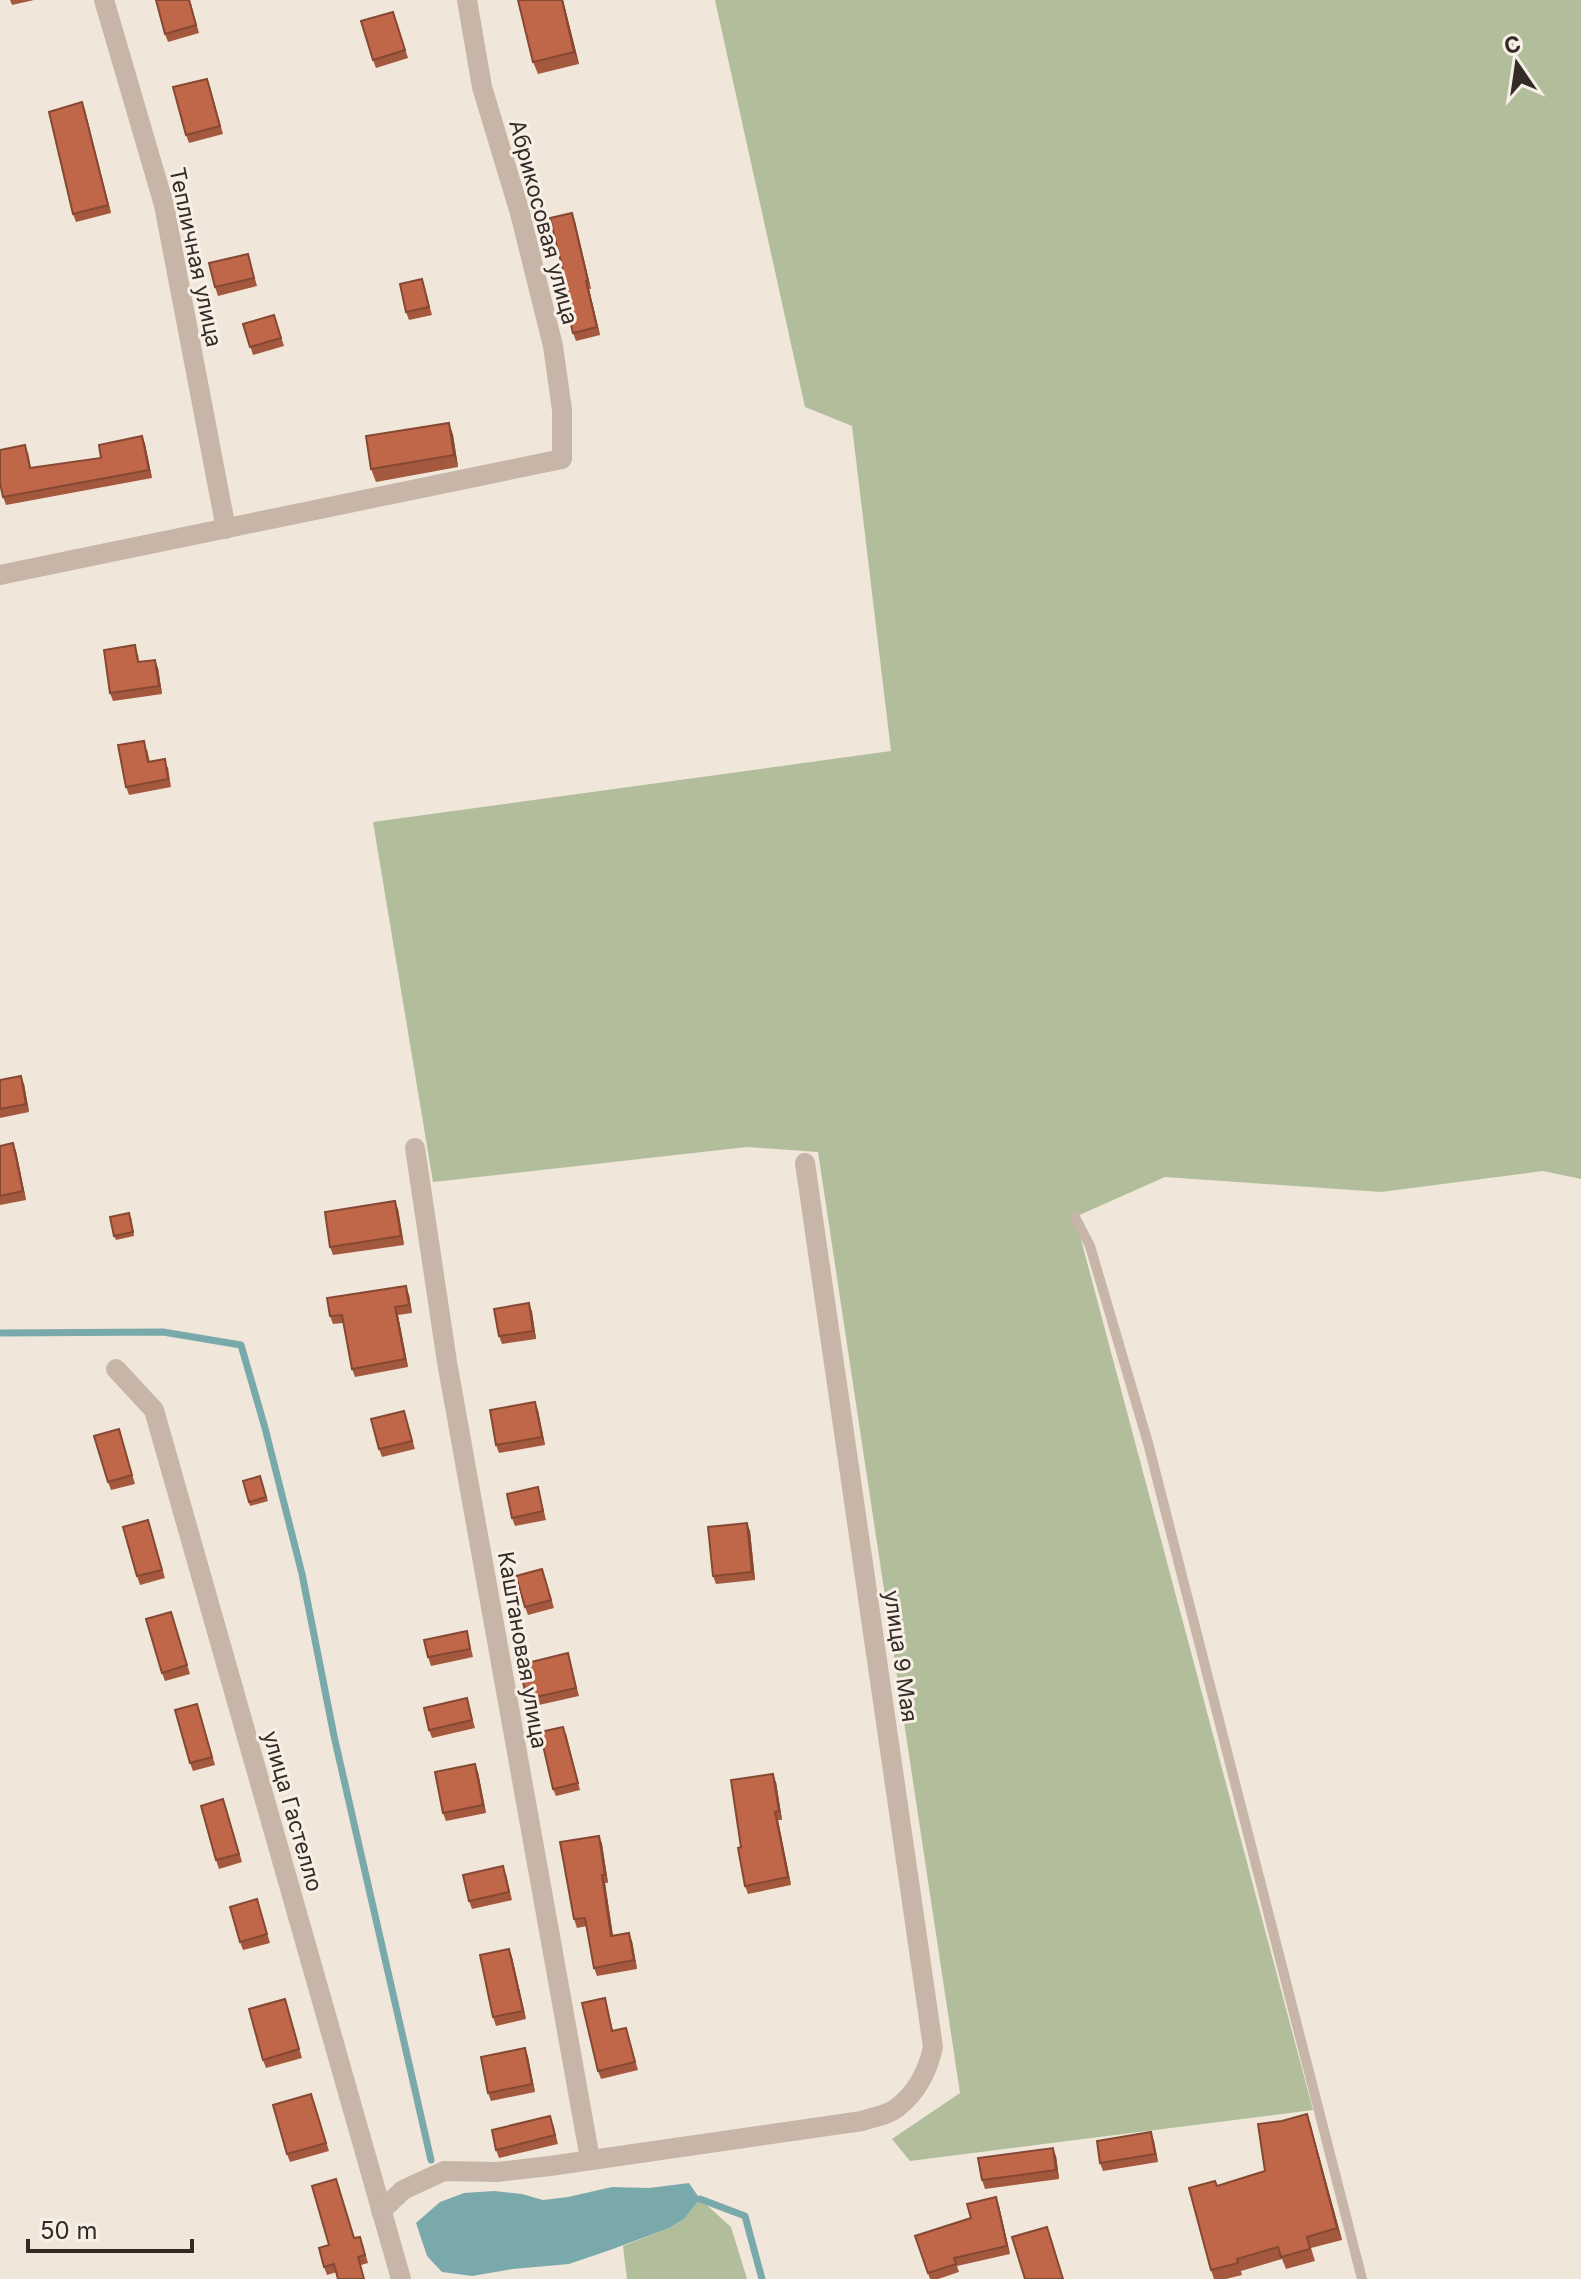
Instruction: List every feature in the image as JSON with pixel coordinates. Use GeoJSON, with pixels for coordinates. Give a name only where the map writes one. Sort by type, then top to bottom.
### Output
{"type":"FeatureCollection","features":[{"type":"Feature","properties":{"kind":"street","name":"Тепличная улица"},"geometry":{"type":"LineString","coordinates":[[104,0],[164,205],[226,529]]}},
{"type":"Feature","properties":{"kind":"street","name":"Абрикосовая улица"},"geometry":{"type":"LineString","coordinates":[[226,529],[562,459],[562,410],[553,346],[520,213],[482,87],[467,0]]}},
{"type":"Feature","properties":{"kind":"street"},"geometry":{"type":"LineString","coordinates":[[0,575],[226,529]]}},
{"type":"Feature","properties":{"kind":"street","name":"Каштановая улица"},"geometry":{"type":"LineString","coordinates":[[415,1148],[447,1362],[590,2159]]}},
{"type":"Feature","properties":{"kind":"street","name":"улица 9 Мая"},"geometry":{"type":"LineString","coordinates":[[381,2211],[403,2190],[444,2171],[497,2172],[550,2166],[862,2121],[896,2109],[915,2089],[928,2068],[933,2047],[805,1163]]}},
{"type":"Feature","properties":{"kind":"street","name":"улица Гастелло"},"geometry":{"type":"LineString","coordinates":[[116,1369],[154,1410],[401,2279]]}},
{"type":"Feature","properties":{"kind":"lane"},"geometry":{"type":"LineString","coordinates":[[1075,1217],[1090,1246],[1148,1443],[1362,2279]]}},
{"type":"Feature","properties":{"kind":"green space"},"geometry":{"type":"Polygon","coordinates":[[[715,0],[1581,0],[1581,1179],[1543,1171],[1381,1192],[1165,1177],[1075,1217],[1313,2110],[910,2161],[892,2139],[960,2093],[818,1152],[747,1147],[433,1182],[373,822],[891,751],[852,426],[805,407],[715,0]]]}},
{"type":"Feature","properties":{"kind":"green space"},"geometry":{"type":"Polygon","coordinates":[[[700,2199],[731,2227],[747,2279],[627,2279],[623,2246],[684,2219],[700,2199]]]}},
{"type":"Feature","properties":{"kind":"water"},"geometry":{"type":"Polygon","coordinates":[[[689,2183],[700,2199],[684,2219],[669,2228],[569,2264],[472,2276],[442,2272],[427,2256],[416,2223],[440,2202],[464,2193],[494,2191],[543,2200],[612,2187],[649,2188],[689,2183]]]}},
{"type":"Feature","properties":{"kind":"building"},"geometry":{"type":"Polygon","coordinates":[[[156,0],[189,0],[196,25],[165,34],[156,0]]]}},
{"type":"Feature","properties":{"kind":"building"},"geometry":{"type":"Polygon","coordinates":[[[518,0],[562,0],[574,52],[533,62],[518,0]]]}},
{"type":"Feature","properties":{"kind":"building"},"geometry":{"type":"Polygon","coordinates":[[[393,12],[405,50],[373,60],[361,21],[393,12]]]}},
{"type":"Feature","properties":{"kind":"building"},"geometry":{"type":"Polygon","coordinates":[[[207,79],[220,126],[186,135],[173,87],[207,79]]]}},
{"type":"Feature","properties":{"kind":"building"},"geometry":{"type":"Polygon","coordinates":[[[82,102],[108,205],[73,214],[49,112],[82,102]]]}},
{"type":"Feature","properties":{"kind":"building"},"geometry":{"type":"Polygon","coordinates":[[[572,213],[597,327],[573,333],[558,271],[563,270],[550,218],[572,213]]]}},
{"type":"Feature","properties":{"kind":"building"},"geometry":{"type":"Polygon","coordinates":[[[248,254],[254,278],[215,287],[209,263],[248,254]]]}},
{"type":"Feature","properties":{"kind":"building"},"geometry":{"type":"Polygon","coordinates":[[[422,279],[429,307],[406,312],[400,284],[422,279]]]}},
{"type":"Feature","properties":{"kind":"building"},"geometry":{"type":"Polygon","coordinates":[[[274,315],[281,338],[250,347],[243,324],[274,315]]]}},
{"type":"Feature","properties":{"kind":"building"},"geometry":{"type":"Polygon","coordinates":[[[449,423],[454,455],[371,469],[366,436],[449,423]]]}},
{"type":"Feature","properties":{"kind":"building"},"geometry":{"type":"Polygon","coordinates":[[[142,436],[149,470],[3,497],[0,450],[25,445],[30,468],[101,458],[99,445],[142,436]]]}},
{"type":"Feature","properties":{"kind":"building"},"geometry":{"type":"Polygon","coordinates":[[[135,645],[138,662],[155,660],[159,686],[110,693],[104,650],[135,645]]]}},
{"type":"Feature","properties":{"kind":"building"},"geometry":{"type":"Polygon","coordinates":[[[144,741],[148,762],[165,759],[168,779],[126,787],[118,745],[144,741]]]}},
{"type":"Feature","properties":{"kind":"building"},"geometry":{"type":"Polygon","coordinates":[[[21,1076],[26,1104],[0,1109],[0,1080],[21,1076]]]}},
{"type":"Feature","properties":{"kind":"building"},"geometry":{"type":"Polygon","coordinates":[[[13,1143],[23,1191],[0,1196],[0,1146],[13,1143]]]}},
{"type":"Feature","properties":{"kind":"building"},"geometry":{"type":"Polygon","coordinates":[[[395,1201],[401,1236],[330,1247],[325,1212],[395,1201]]]}},
{"type":"Feature","properties":{"kind":"building"},"geometry":{"type":"Polygon","coordinates":[[[129,1213],[133,1232],[114,1236],[110,1217],[129,1213]]]}},
{"type":"Feature","properties":{"kind":"building"},"geometry":{"type":"Polygon","coordinates":[[[406,1286],[409,1305],[395,1307],[405,1359],[352,1369],[342,1315],[330,1316],[327,1298],[406,1286]]]}},
{"type":"Feature","properties":{"kind":"building"},"geometry":{"type":"Polygon","coordinates":[[[529,1303],[533,1331],[499,1336],[494,1309],[529,1303]]]}},
{"type":"Feature","properties":{"kind":"building"},"geometry":{"type":"Polygon","coordinates":[[[535,1402],[542,1437],[496,1445],[490,1410],[535,1402]]]}},
{"type":"Feature","properties":{"kind":"building"},"geometry":{"type":"Polygon","coordinates":[[[404,1411],[412,1441],[379,1449],[371,1419],[404,1411]]]}},
{"type":"Feature","properties":{"kind":"building"},"geometry":{"type":"Polygon","coordinates":[[[119,1429],[132,1475],[108,1482],[94,1436],[119,1429]]]}},
{"type":"Feature","properties":{"kind":"building"},"geometry":{"type":"Polygon","coordinates":[[[260,1476],[266,1497],[249,1502],[243,1481],[260,1476]]]}},
{"type":"Feature","properties":{"kind":"building"},"geometry":{"type":"Polygon","coordinates":[[[538,1487],[543,1511],[512,1518],[507,1494],[538,1487]]]}},
{"type":"Feature","properties":{"kind":"building"},"geometry":{"type":"Polygon","coordinates":[[[148,1520],[162,1570],[137,1576],[123,1527],[148,1520]]]}},
{"type":"Feature","properties":{"kind":"building"},"geometry":{"type":"Polygon","coordinates":[[[747,1523],[752,1572],[713,1576],[708,1527],[747,1523]]]}},
{"type":"Feature","properties":{"kind":"building"},"geometry":{"type":"Polygon","coordinates":[[[542,1569],[551,1600],[525,1607],[516,1576],[542,1569]]]}},
{"type":"Feature","properties":{"kind":"building"},"geometry":{"type":"Polygon","coordinates":[[[171,1612],[187,1665],[162,1673],[146,1619],[171,1612]]]}},
{"type":"Feature","properties":{"kind":"building"},"geometry":{"type":"Polygon","coordinates":[[[467,1631],[470,1649],[428,1657],[424,1640],[467,1631]]]}},
{"type":"Feature","properties":{"kind":"building"},"geometry":{"type":"Polygon","coordinates":[[[568,1653],[576,1688],[527,1699],[519,1665],[568,1653]]]}},
{"type":"Feature","properties":{"kind":"building"},"geometry":{"type":"Polygon","coordinates":[[[467,1698],[472,1720],[429,1730],[424,1708],[467,1698]]]}},
{"type":"Feature","properties":{"kind":"building"},"geometry":{"type":"Polygon","coordinates":[[[197,1704],[212,1757],[190,1763],[175,1710],[197,1704]]]}},
{"type":"Feature","properties":{"kind":"building"},"geometry":{"type":"Polygon","coordinates":[[[563,1727],[578,1783],[553,1789],[540,1732],[563,1727]]]}},
{"type":"Feature","properties":{"kind":"building"},"geometry":{"type":"Polygon","coordinates":[[[475,1764],[483,1805],[443,1813],[435,1772],[475,1764]]]}},
{"type":"Feature","properties":{"kind":"building"},"geometry":{"type":"Polygon","coordinates":[[[773,1774],[779,1811],[775,1812],[788,1877],[745,1886],[731,1780],[773,1774]]]}},
{"type":"Feature","properties":{"kind":"building"},"geometry":{"type":"Polygon","coordinates":[[[223,1799],[239,1854],[216,1860],[201,1806],[223,1799]]]}},
{"type":"Feature","properties":{"kind":"building"},"geometry":{"type":"Polygon","coordinates":[[[599,1836],[611,1936],[629,1933],[634,1960],[594,1968],[585,1918],[574,1919],[560,1842],[599,1836]]]}},
{"type":"Feature","properties":{"kind":"building"},"geometry":{"type":"Polygon","coordinates":[[[503,1866],[509,1892],[469,1901],[463,1875],[503,1866]]]}},
{"type":"Feature","properties":{"kind":"building"},"geometry":{"type":"Polygon","coordinates":[[[257,1899],[267,1934],[240,1942],[230,1907],[257,1899]]]}},
{"type":"Feature","properties":{"kind":"building"},"geometry":{"type":"Polygon","coordinates":[[[509,1949],[523,2011],[493,2017],[480,1955],[509,1949]]]}},
{"type":"Feature","properties":{"kind":"building"},"geometry":{"type":"Polygon","coordinates":[[[605,1998],[612,2031],[626,2028],[635,2062],[598,2071],[582,2003],[605,1998]]]}},
{"type":"Feature","properties":{"kind":"building"},"geometry":{"type":"Polygon","coordinates":[[[285,1999],[299,2049],[263,2060],[249,2009],[285,1999]]]}},
{"type":"Feature","properties":{"kind":"building"},"geometry":{"type":"Polygon","coordinates":[[[525,2048],[532,2084],[488,2093],[481,2057],[525,2048]]]}},
{"type":"Feature","properties":{"kind":"building"},"geometry":{"type":"Polygon","coordinates":[[[311,2094],[326,2143],[287,2154],[273,2105],[311,2094]]]}},
{"type":"Feature","properties":{"kind":"building"},"geometry":{"type":"Polygon","coordinates":[[[1307,2114],[1337,2228],[1307,2237],[1310,2249],[1281,2257],[1278,2247],[1211,2270],[1189,2188],[1215,2181],[1217,2186],[1265,2171],[1258,2124],[1307,2114]]]}},
{"type":"Feature","properties":{"kind":"building"},"geometry":{"type":"Polygon","coordinates":[[[550,2116],[555,2135],[496,2150],[492,2130],[550,2116]]]}},
{"type":"Feature","properties":{"kind":"building"},"geometry":{"type":"Polygon","coordinates":[[[1151,2132],[1155,2154],[1100,2163],[1097,2141],[1151,2132]]]}},
{"type":"Feature","properties":{"kind":"building"},"geometry":{"type":"Polygon","coordinates":[[[1053,2148],[1056,2170],[982,2180],[978,2158],[1053,2148]]]}},
{"type":"Feature","properties":{"kind":"building"},"geometry":{"type":"Polygon","coordinates":[[[336,2179],[354,2238],[360,2237],[365,2255],[358,2257],[364,2279],[338,2279],[334,2264],[324,2267],[319,2248],[329,2245],[312,2186],[336,2179]]]}},
{"type":"Feature","properties":{"kind":"building"},"geometry":{"type":"Polygon","coordinates":[[[996,2197],[1007,2246],[954,2258],[956,2264],[928,2273],[915,2236],[971,2218],[967,2204],[996,2197]]]}},
{"type":"Feature","properties":{"kind":"building"},"geometry":{"type":"Polygon","coordinates":[[[1047,2227],[1063,2279],[1025,2279],[1012,2237],[1047,2227]]]}},
{"type":"Feature","properties":{"kind":"waterway"},"geometry":{"type":"LineString","coordinates":[[0,1333],[163,1332],[241,1345],[302,1574],[334,1736],[431,2160]]}},
{"type":"Feature","properties":{"kind":"waterway"},"geometry":{"type":"LineString","coordinates":[[700,2199],[745,2216],[762,2279]]}}]}
